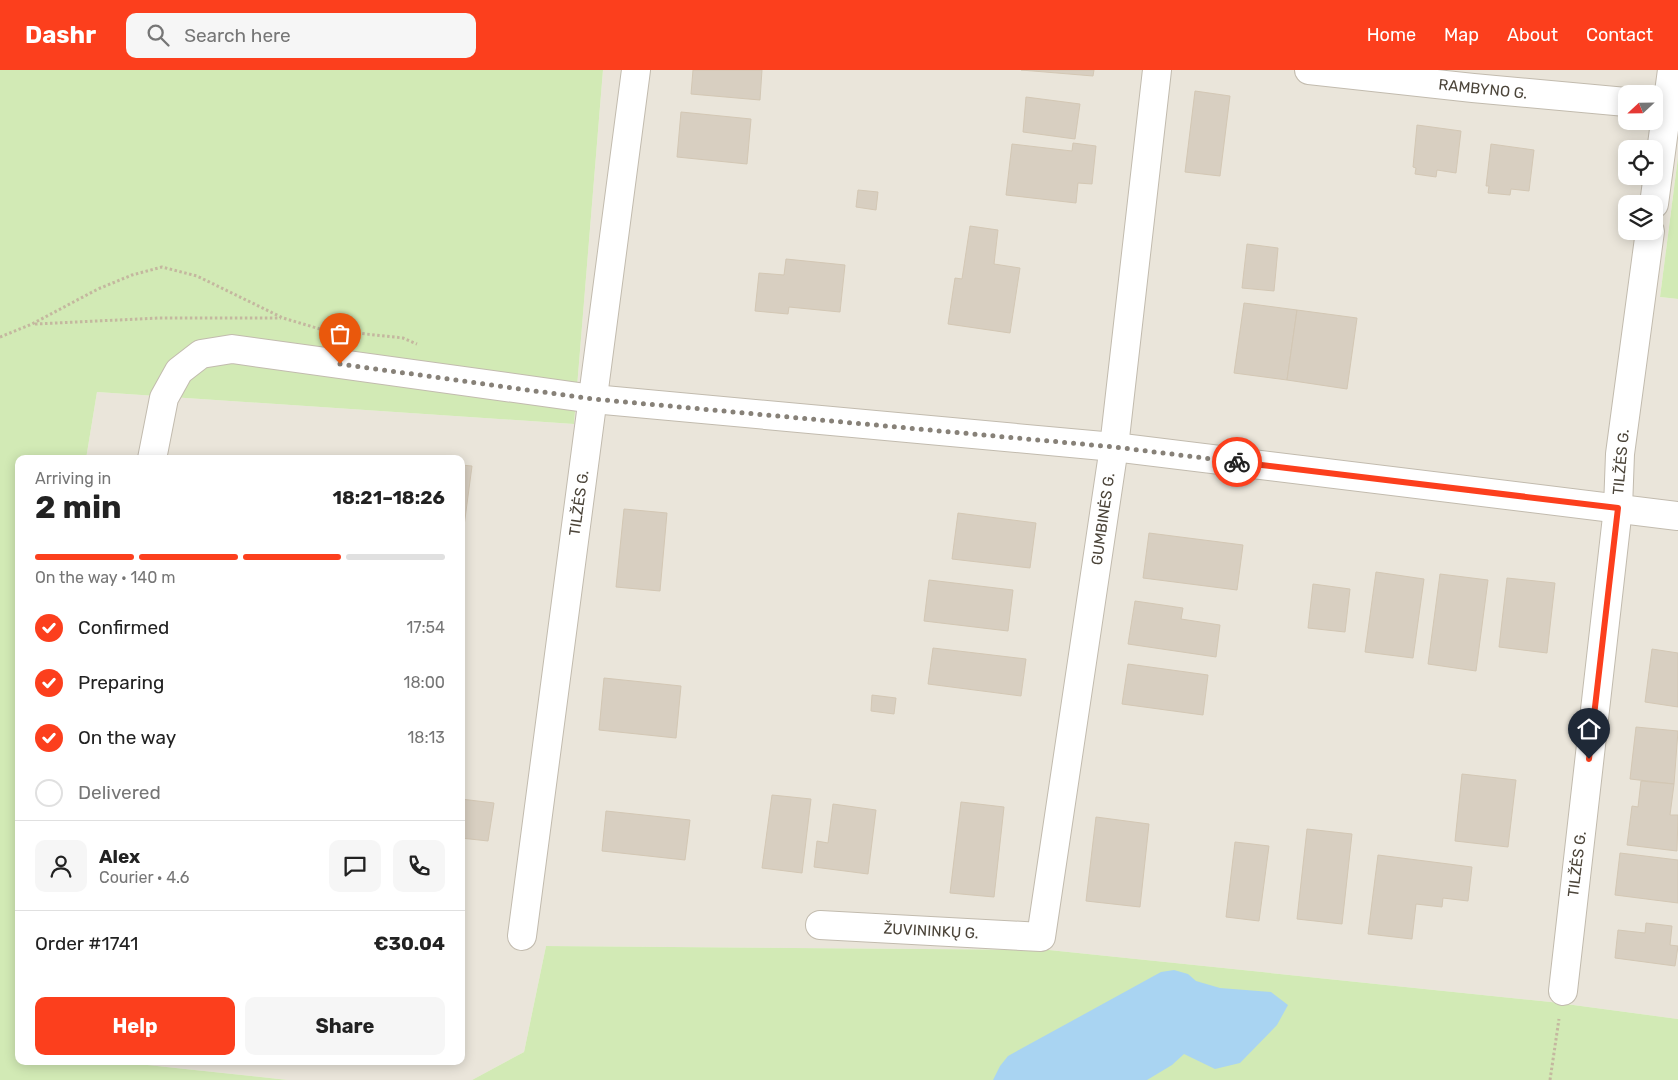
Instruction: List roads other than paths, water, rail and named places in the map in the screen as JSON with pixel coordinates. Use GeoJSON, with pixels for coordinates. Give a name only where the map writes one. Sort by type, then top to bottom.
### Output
{"type":"FeatureCollection","features":[{"type":"Feature","properties":{"kind":"street","name":"TILŽĖS G."},"geometry":{"type":"LineString","coordinates":[[522,936],[636,70]]}},
{"type":"Feature","properties":{"kind":"street","name":"GUMBINĖS G."},"geometry":{"type":"LineString","coordinates":[[1041,937],[1114,447],[1157,70]]}},
{"type":"Feature","properties":{"kind":"street","name":"RAMBYNO G."},"geometry":{"type":"LineString","coordinates":[[1309,70],[1618,101]]}},
{"type":"Feature","properties":{"kind":"street"},"geometry":{"type":"LineString","coordinates":[[1663,96],[1672,70]]}},
{"type":"Feature","properties":{"kind":"street"},"geometry":{"type":"LineString","coordinates":[[1655,195],[1658,130]]}},
{"type":"Feature","properties":{"kind":"street","name":"TILŽĖS G."},"geometry":{"type":"LineString","coordinates":[[1563,991],[1618,508],[1620,454],[1649,240]]}},
{"type":"Feature","properties":{"kind":"street"},"geometry":{"type":"LineString","coordinates":[[153,455],[164,398],[179,371],[201,354],[232,349],[593,399],[1114,447],[1678,516]]}},
{"type":"Feature","properties":{"kind":"street","name":"ŽUVININKŲ G."},"geometry":{"type":"LineString","coordinates":[[820,926],[1041,937]]}},
{"type":"Feature","properties":{"kind":"water"},"geometry":{"type":"Polygon","coordinates":[[[1174,970],[1188,974],[1196,981],[1220,988],[1271,992],[1288,1005],[1277,1025],[1240,1063],[1215,1069],[1184,1054],[1172,1065],[1147,1080],[993,1080],[1008,1056],[1161,972],[1174,970]]]}}]}
